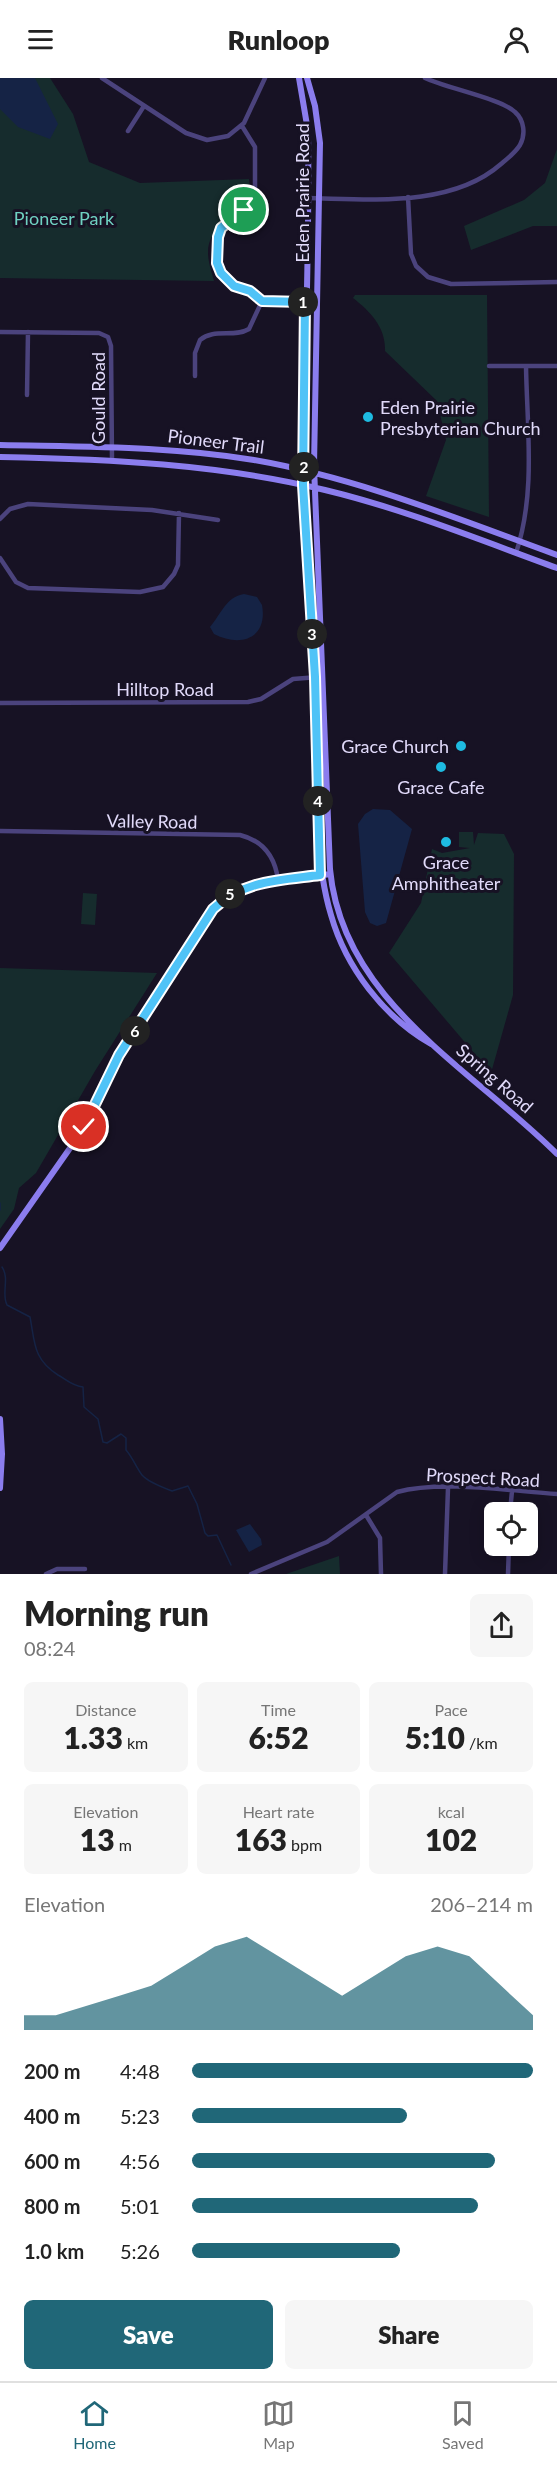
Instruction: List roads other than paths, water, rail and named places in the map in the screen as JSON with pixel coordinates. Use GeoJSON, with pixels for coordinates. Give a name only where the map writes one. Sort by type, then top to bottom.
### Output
{"type":"FeatureCollection","features":[{"type":"Feature","properties":{"kind":"main road","name":"Eden Prairie Road"},"geometry":{"type":"LineString","coordinates":[[298,78],[308,131],[303,485],[315,677],[320,875]]}},
{"type":"Feature","properties":{"kind":"main road","name":"Eden Prairie Road"},"geometry":{"type":"LineString","coordinates":[[307,78],[318,125],[319,198],[314,473],[330,874]]}},
{"type":"Feature","properties":{"kind":"main road","name":"Pioneer Trail"},"geometry":{"type":"LineString","coordinates":[[0,445],[112,447],[209,453],[304,471],[389,495],[557,555]]}},
{"type":"Feature","properties":{"kind":"main road","name":"Pioneer Trail"},"geometry":{"type":"LineString","coordinates":[[0,457],[112,460],[203,468],[303,485],[379,505],[557,568]]}},
{"type":"Feature","properties":{"kind":"main road"},"geometry":{"type":"LineString","coordinates":[[0,1248],[75,1141],[119,1055],[213,909],[241,888],[278,880],[330,874]]}},
{"type":"Feature","properties":{"kind":"main road","name":"Spring Road"},"geometry":{"type":"LineString","coordinates":[[330,874],[343,926],[362,966],[391,1003],[557,1154]]}},
{"type":"Feature","properties":{"kind":"main road","name":"Spring Road"},"geometry":{"type":"LineString","coordinates":[[320,875],[341,944],[363,981],[402,1024],[415,1035],[440,1049]]}},
{"type":"Feature","properties":{"kind":"main road"},"geometry":{"type":"LineString","coordinates":[[0,1419],[0,1488]]}},
{"type":"Feature","properties":{"kind":"street"},"geometry":{"type":"LineString","coordinates":[[102,78],[186,133],[207,140],[228,136],[242,126],[250,114],[265,78]]}},
{"type":"Feature","properties":{"kind":"street"},"geometry":{"type":"LineString","coordinates":[[307,198],[408,197],[448,193],[484,177],[516,150],[523,136],[521,121],[512,109],[443,87],[425,78]]}},
{"type":"Feature","properties":{"kind":"street"},"geometry":{"type":"LineString","coordinates":[[128,130],[144,106]]}},
{"type":"Feature","properties":{"kind":"street"},"geometry":{"type":"LineString","coordinates":[[242,126],[255,147],[255,195],[244,210],[221,228],[218,237],[217,263],[227,281],[250,291],[262,301],[317,302]]}},
{"type":"Feature","properties":{"kind":"street"},"geometry":{"type":"LineString","coordinates":[[408,197],[411,254],[416,266],[428,277],[452,284],[557,282]]}},
{"type":"Feature","properties":{"kind":"street"},"geometry":{"type":"LineString","coordinates":[[195,376],[195,353],[200,340],[212,334],[240,333],[249,329],[262,301]]}},
{"type":"Feature","properties":{"kind":"street","name":"Gould Road"},"geometry":{"type":"LineString","coordinates":[[0,332],[99,333],[108,337],[111,346],[112,460]]}},
{"type":"Feature","properties":{"kind":"street"},"geometry":{"type":"LineString","coordinates":[[27,395],[28,332]]}},
{"type":"Feature","properties":{"kind":"street"},"geometry":{"type":"LineString","coordinates":[[108,337],[113,333]]}},
{"type":"Feature","properties":{"kind":"street"},"geometry":{"type":"LineString","coordinates":[[489,366],[557,366]]}},
{"type":"Feature","properties":{"kind":"street"},"geometry":{"type":"LineString","coordinates":[[516,553],[525,522],[528,499],[526,366]]}},
{"type":"Feature","properties":{"kind":"street"},"geometry":{"type":"LineString","coordinates":[[0,519],[10,509],[28,504],[179,513],[218,520]]}},
{"type":"Feature","properties":{"kind":"street"},"geometry":{"type":"LineString","coordinates":[[0,558],[16,582],[28,588],[148,592],[170,581],[178,565],[179,513]]}},
{"type":"Feature","properties":{"kind":"street","name":"Hilltop Road"},"geometry":{"type":"LineString","coordinates":[[0,703],[248,702],[261,699],[293,679],[323,677]]}},
{"type":"Feature","properties":{"kind":"street","name":"Valley Road"},"geometry":{"type":"LineString","coordinates":[[0,831],[240,835],[260,843],[270,854],[278,880]]}},
{"type":"Feature","properties":{"kind":"street","name":"Prospect Road"},"geometry":{"type":"LineString","coordinates":[[251,1574],[327,1542],[398,1492],[422,1487],[557,1494]]}},
{"type":"Feature","properties":{"kind":"street"},"geometry":{"type":"LineString","coordinates":[[445,1574],[448,1488]]}},
{"type":"Feature","properties":{"kind":"street"},"geometry":{"type":"LineString","coordinates":[[511,1502],[512,1491]]}},
{"type":"Feature","properties":{"kind":"street"},"geometry":{"type":"LineString","coordinates":[[366,1515],[380,1538],[381,1574]]}},
{"type":"Feature","properties":{"kind":"street"},"geometry":{"type":"LineString","coordinates":[[508,1574],[509,1556]]}},
{"type":"Feature","properties":{"kind":"street"},"geometry":{"type":"LineString","coordinates":[[46,1574],[57,1569],[86,1569]]}},
{"type":"Feature","properties":{"kind":"water"},"geometry":{"type":"Polygon","coordinates":[[[0,78],[35,78],[58,124],[50,139],[18,127],[0,109],[0,78]]]}},
{"type":"Feature","properties":{"kind":"water"},"geometry":{"type":"Polygon","coordinates":[[[244,594],[257,597],[262,605],[263,616],[257,632],[243,640],[224,638],[214,634],[210,627],[224,607],[233,599],[244,594]]]}},
{"type":"Feature","properties":{"kind":"water"},"geometry":{"type":"Polygon","coordinates":[[[373,809],[390,810],[412,829],[386,923],[377,926],[370,923],[365,912],[358,824],[365,814],[373,809]]]}},
{"type":"Feature","properties":{"kind":"water"},"geometry":{"type":"Polygon","coordinates":[[[250,1524],[261,1539],[262,1545],[249,1552],[236,1530],[250,1524]]]}},
{"type":"Feature","properties":{"kind":"waterway"},"geometry":{"type":"LineString","coordinates":[[0,1203],[0,1210]]}},
{"type":"Feature","properties":{"kind":"waterway"},"geometry":{"type":"LineString","coordinates":[[2,1267],[5,1276],[7,1305],[30,1317],[36,1350],[44,1363],[70,1382],[83,1387],[84,1407],[98,1419],[103,1442],[107,1443],[121,1434],[126,1438],[126,1450],[145,1478],[172,1491],[188,1486],[197,1504],[205,1533],[208,1536],[217,1535],[231,1565]]}},
{"type":"Feature","properties":{"kind":"place","name":"Eden Prairie Presbyterian Church"},"geometry":{"type":"Point","coordinates":[368,417]}},
{"type":"Feature","properties":{"kind":"place","name":"Grace Church"},"geometry":{"type":"Point","coordinates":[461,746]}},
{"type":"Feature","properties":{"kind":"place","name":"Grace Cafe"},"geometry":{"type":"Point","coordinates":[441,767]}},
{"type":"Feature","properties":{"kind":"place","name":"Grace Amphitheater"},"geometry":{"type":"Point","coordinates":[446,842]}},
{"type":"Feature","properties":{"kind":"park label","name":"Pioneer Park"},"geometry":{"type":"Point","coordinates":[64,218]}}]}
